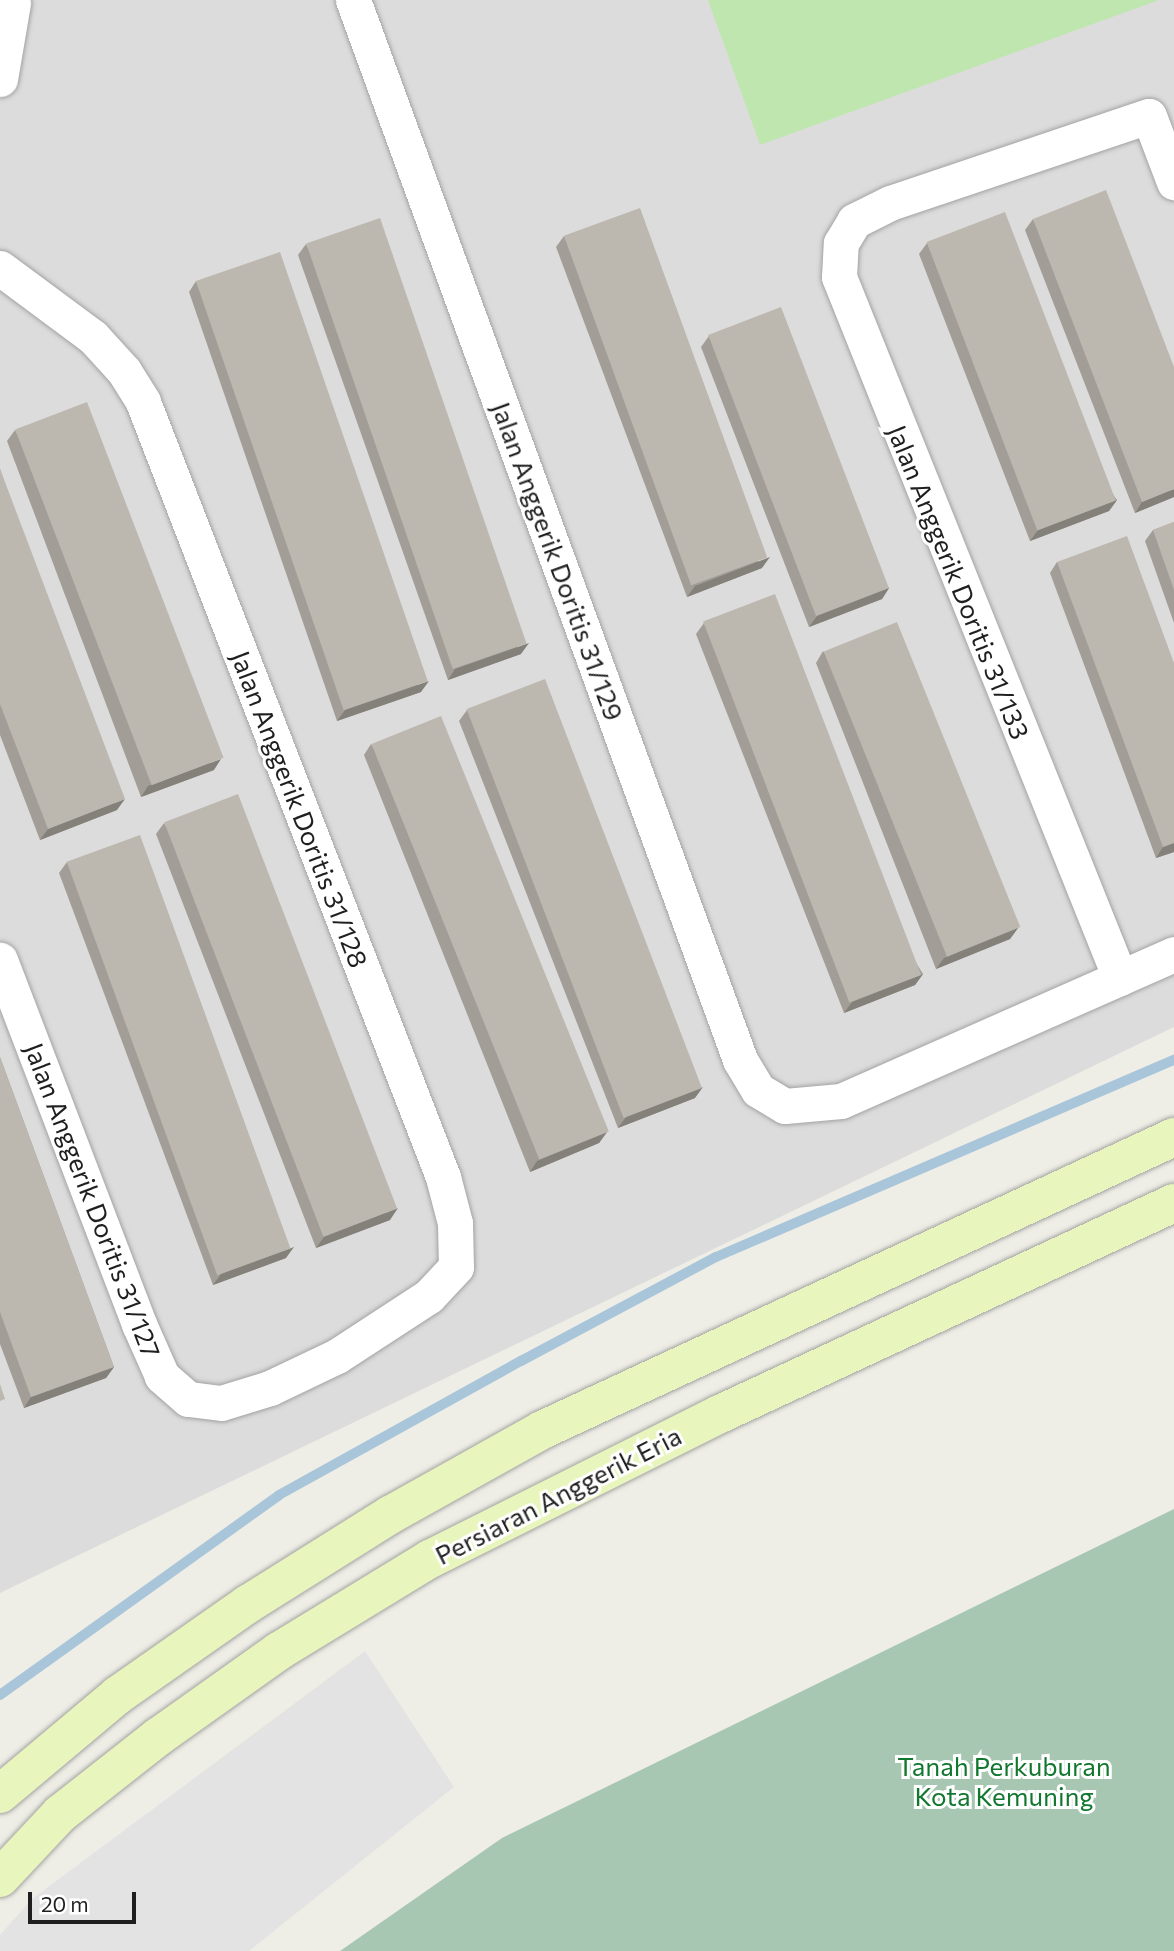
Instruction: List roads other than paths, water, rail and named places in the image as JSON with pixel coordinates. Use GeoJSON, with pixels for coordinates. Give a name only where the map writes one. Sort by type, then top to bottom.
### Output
{"type":"FeatureCollection","features":[{"type":"Feature","properties":{"kind":"main road"},"geometry":{"type":"LineString","coordinates":[[0,1794],[118,1695],[248,1604],[390,1515],[542,1430],[1174,1137]]}},
{"type":"Feature","properties":{"kind":"main road","name":"Persiaran Anggerik Eria"},"geometry":{"type":"LineString","coordinates":[[0,1878],[60,1814],[158,1737],[279,1651],[430,1559],[720,1414],[1174,1203]]}},
{"type":"Feature","properties":{"kind":"street","name":"Jalan Anggerik Doritis 31/129"},"geometry":{"type":"LineString","coordinates":[[353,0],[740,1060],[758,1090],[785,1106],[816,1106],[852,1097],[1120,978]]}},
{"type":"Feature","properties":{"kind":"street"},"geometry":{"type":"LineString","coordinates":[[0,79],[18,1]]}},
{"type":"Feature","properties":{"kind":"street"},"geometry":{"type":"LineString","coordinates":[[1161,111],[1174,181]]}},
{"type":"Feature","properties":{"kind":"street","name":"Jalan Anggerik Doritis 31/133"},"geometry":{"type":"LineString","coordinates":[[1120,978],[839,277],[841,243],[854,221],[890,203],[1161,111]]}},
{"type":"Feature","properties":{"kind":"street","name":"Jalan Anggerik Doritis 31/128"},"geometry":{"type":"LineString","coordinates":[[0,268],[93,337],[124,370],[143,402],[443,1177],[455,1223],[456,1266],[429,1296],[337,1356]]}},
{"type":"Feature","properties":{"kind":"street"},"geometry":{"type":"LineString","coordinates":[[1120,978],[1174,954]]}},
{"type":"Feature","properties":{"kind":"street","name":"Jalan Anggerik Doritis 31/127"},"geometry":{"type":"LineString","coordinates":[[0,960],[162,1376],[188,1399],[220,1404],[271,1388],[337,1356]]}},
{"type":"Feature","properties":{"kind":"waterway"},"geometry":{"type":"LineString","coordinates":[[0,1695],[279,1495],[521,1361],[716,1257],[1174,1060]]}},
{"type":"Feature","properties":{"kind":"park label","name":"Tanah Perkuburan Kota Kemuning"},"geometry":{"type":"Point","coordinates":[1004,1781]}}]}
